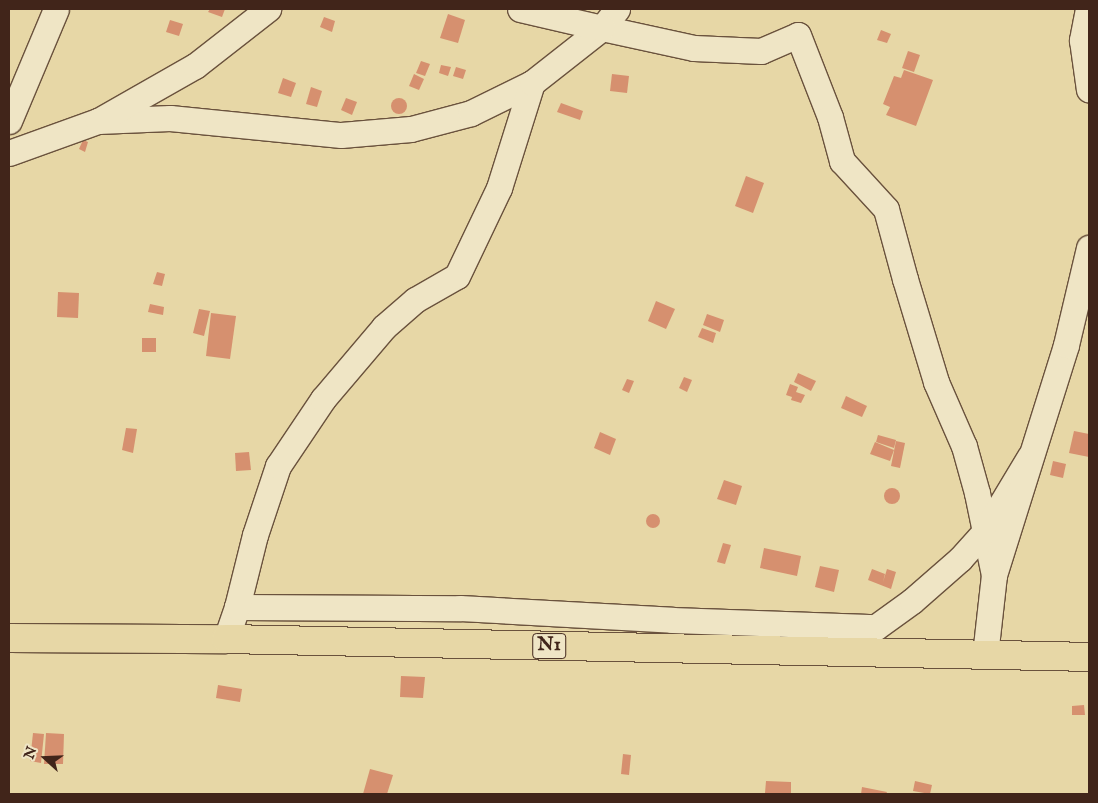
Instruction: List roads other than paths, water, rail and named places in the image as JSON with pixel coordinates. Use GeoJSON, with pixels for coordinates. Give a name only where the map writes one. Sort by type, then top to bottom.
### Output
{"type":"FeatureCollection","features":[{"type":"Feature","properties":{"kind":"main road","name":"N1"},"geometry":{"type":"LineString","coordinates":[[9,638],[226,639],[1089,657]]}},
{"type":"Feature","properties":{"kind":"street"},"geometry":{"type":"LineString","coordinates":[[9,121],[56,9]]}},
{"type":"Feature","properties":{"kind":"street"},"geometry":{"type":"LineString","coordinates":[[9,153],[98,120],[195,66],[268,9]]}},
{"type":"Feature","properties":{"kind":"street"},"geometry":{"type":"LineString","coordinates":[[520,9],[694,48],[761,51],[798,35],[830,117],[842,161],[886,209],[936,382],[964,446],[994,575]]}},
{"type":"Feature","properties":{"kind":"street"},"geometry":{"type":"LineString","coordinates":[[98,120],[170,118],[341,135],[411,129],[470,113],[532,83],[602,28],[617,9]]}},
{"type":"Feature","properties":{"kind":"street"},"geometry":{"type":"LineString","coordinates":[[1088,9],[1082,40],[1089,90]]}},
{"type":"Feature","properties":{"kind":"street"},"geometry":{"type":"LineString","coordinates":[[226,639],[237,607],[255,534],[278,466],[324,398],[384,327],[415,300],[457,276],[499,188],[532,83]]}},
{"type":"Feature","properties":{"kind":"street"},"geometry":{"type":"LineString","coordinates":[[985,655],[994,575],[1066,345],[1089,248]]}},
{"type":"Feature","properties":{"kind":"street"},"geometry":{"type":"LineString","coordinates":[[1066,345],[1089,308]]}},
{"type":"Feature","properties":{"kind":"street"},"geometry":{"type":"LineString","coordinates":[[237,607],[460,608],[672,620],[876,627],[912,600],[960,559],[985,531],[1030,456]]}}]}
